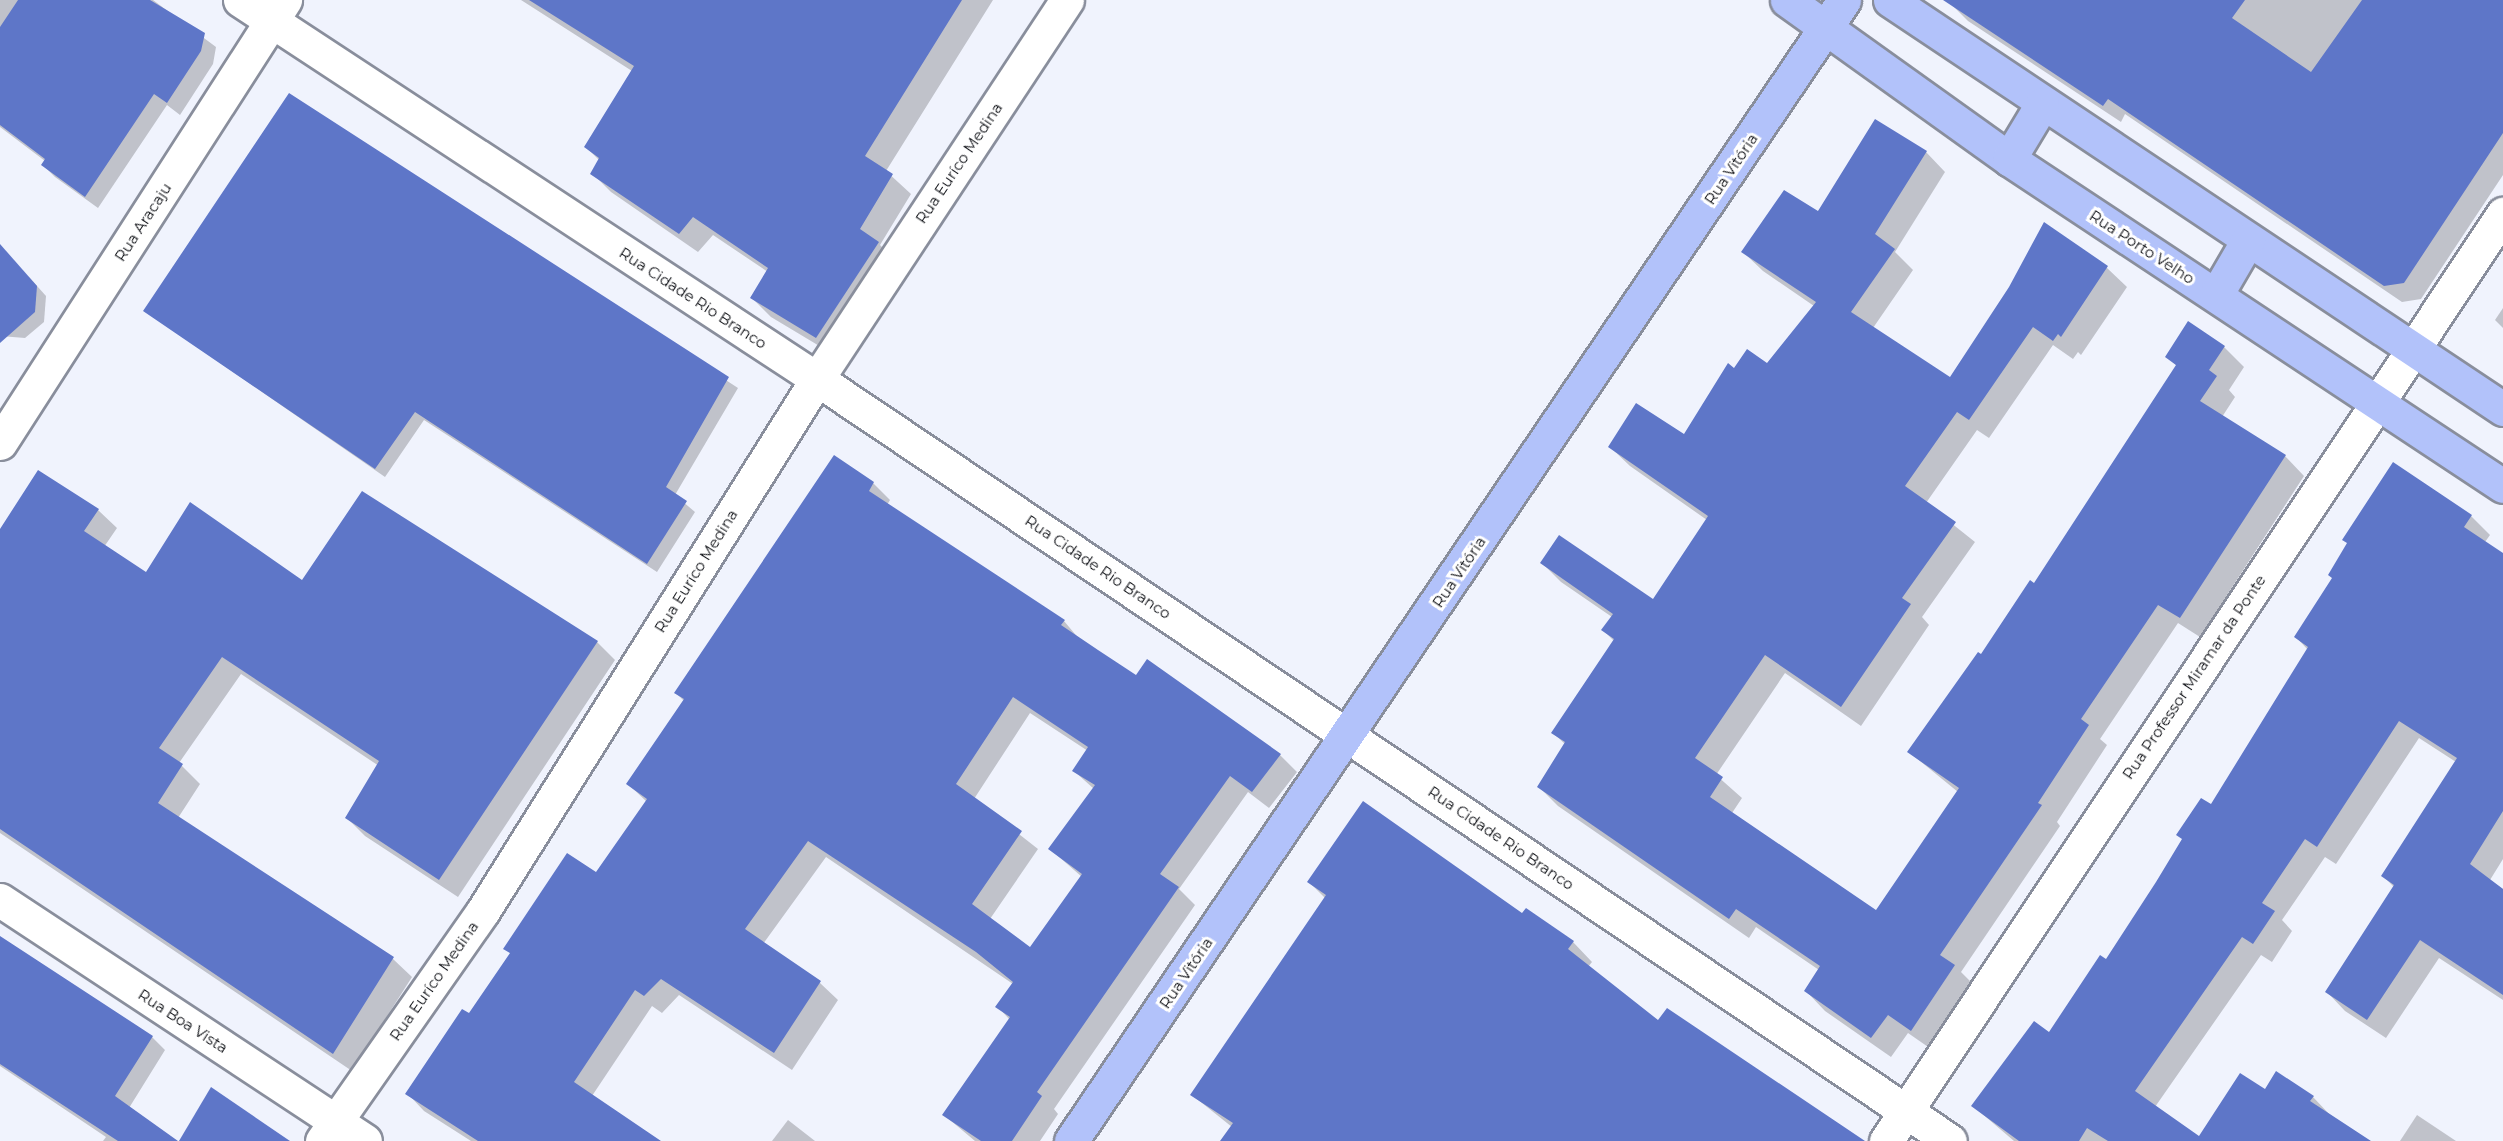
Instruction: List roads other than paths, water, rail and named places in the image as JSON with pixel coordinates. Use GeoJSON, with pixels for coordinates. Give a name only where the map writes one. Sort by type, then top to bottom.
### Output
{"type":"FeatureCollection","features":[{"type":"Feature","properties":{"kind":"main road","name":"Rua Porto Velho"},"geometry":{"type":"LineString","coordinates":[[1787,0],[2009,159],[2503,486]]}},
{"type":"Feature","properties":{"kind":"main road","name":"Rua Vitória"},"geometry":{"type":"LineString","coordinates":[[1071,1141],[1349,736],[1844,0]]}},
{"type":"Feature","properties":{"kind":"main road"},"geometry":{"type":"LineString","coordinates":[[1890,0],[2042,104],[2503,409]]}},
{"type":"Feature","properties":{"kind":"main road"},"geometry":{"type":"LineString","coordinates":[[2009,159],[2042,104]]}},
{"type":"Feature","properties":{"kind":"main road"},"geometry":{"type":"LineString","coordinates":[[2216,295],[2248,240]]}},
{"type":"Feature","properties":{"kind":"street","name":"Rua Cidade Rio Branco"},"geometry":{"type":"LineString","coordinates":[[240,0],[279,10],[817,379],[1950,1141]]}},
{"type":"Feature","properties":{"kind":"street","name":"Rua Euríco Medina"},"geometry":{"type":"LineString","coordinates":[[329,1131],[483,910],[817,379],[1067,0]]}},
{"type":"Feature","properties":{"kind":"street","name":"Rua Aracaju"},"geometry":{"type":"LineString","coordinates":[[0,443],[279,10]]}},
{"type":"Feature","properties":{"kind":"street","name":"Rua Professor Miramar da Ponte"},"geometry":{"type":"LineString","coordinates":[[1886,1141],[2503,214]]}},
{"type":"Feature","properties":{"kind":"street","name":"Rua Boa Vista"},"geometry":{"type":"LineString","coordinates":[[0,900],[329,1131],[365,1141]]}}]}
